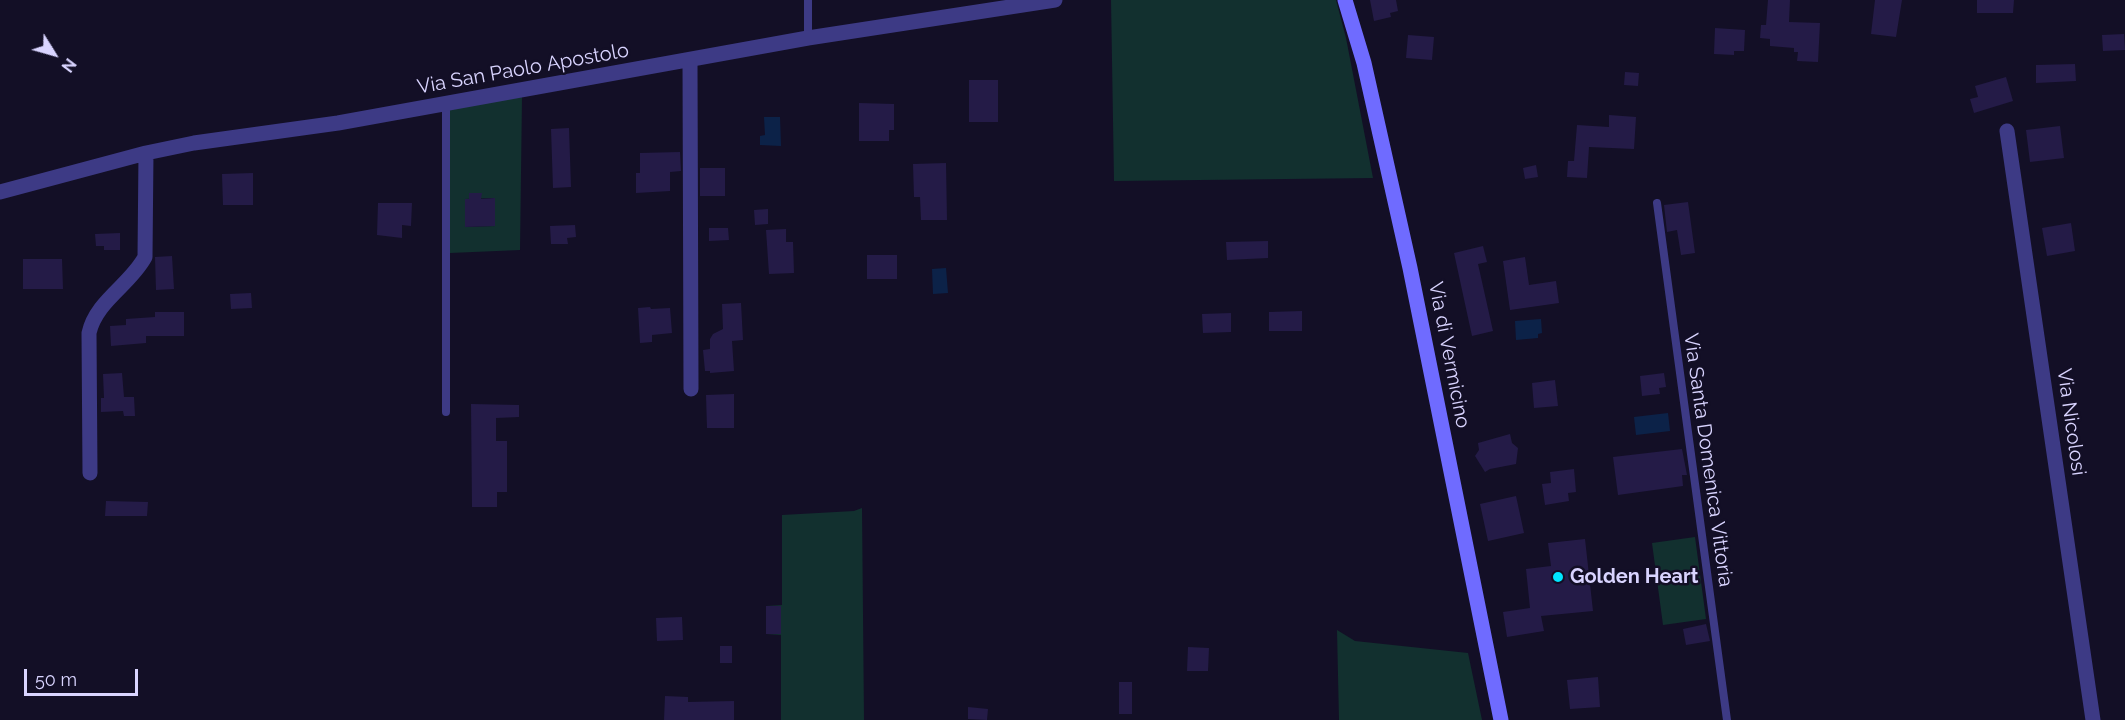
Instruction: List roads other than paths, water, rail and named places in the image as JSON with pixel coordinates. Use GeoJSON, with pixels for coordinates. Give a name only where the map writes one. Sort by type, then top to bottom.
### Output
{"type":"FeatureCollection","features":[{"type":"Feature","properties":{"kind":"main road","name":"Via di Vermicino"},"geometry":{"type":"LineString","coordinates":[[1345,0],[1364,63],[1407,257],[1501,720]]}},
{"type":"Feature","properties":{"kind":"street","name":"Via San Paolo Apostolo"},"geometry":{"type":"LineString","coordinates":[[0,192],[146,153],[194,143],[283,132],[808,38],[1055,0]]}},
{"type":"Feature","properties":{"kind":"street"},"geometry":{"type":"LineString","coordinates":[[690,60],[691,389]]}},
{"type":"Feature","properties":{"kind":"street","name":"Via Nicolosi"},"geometry":{"type":"LineString","coordinates":[[2007,131],[2093,720]]}},
{"type":"Feature","properties":{"kind":"street"},"geometry":{"type":"LineString","coordinates":[[90,473],[89,333],[92,321],[99,310],[138,268],[145,257],[146,153]]}},
{"type":"Feature","properties":{"kind":"lane"},"geometry":{"type":"LineString","coordinates":[[808,0],[808,38]]}},
{"type":"Feature","properties":{"kind":"lane"},"geometry":{"type":"LineString","coordinates":[[446,104],[447,412]]}},
{"type":"Feature","properties":{"kind":"lane","name":"Via Santa Domenica Vittoria"},"geometry":{"type":"LineString","coordinates":[[1657,203],[1727,720]]}},
{"type":"Feature","properties":{"kind":"water"},"geometry":{"type":"Polygon","coordinates":[[[764,117],[780,117],[781,146],[760,145],[760,136],[765,135],[764,117]]]}},
{"type":"Feature","properties":{"kind":"water"},"geometry":{"type":"Polygon","coordinates":[[[946,268],[948,293],[933,294],[932,269],[946,268]]]}},
{"type":"Feature","properties":{"kind":"water"},"geometry":{"type":"Polygon","coordinates":[[[1541,319],[1542,333],[1538,334],[1538,338],[1516,340],[1515,321],[1541,319]]]}},
{"type":"Feature","properties":{"kind":"water"},"geometry":{"type":"Polygon","coordinates":[[[1668,413],[1670,431],[1636,435],[1634,417],[1668,413]]]}},
{"type":"Feature","properties":{"kind":"place","name":"Golden Heart"},"geometry":{"type":"Point","coordinates":[1558,577]}}]}
